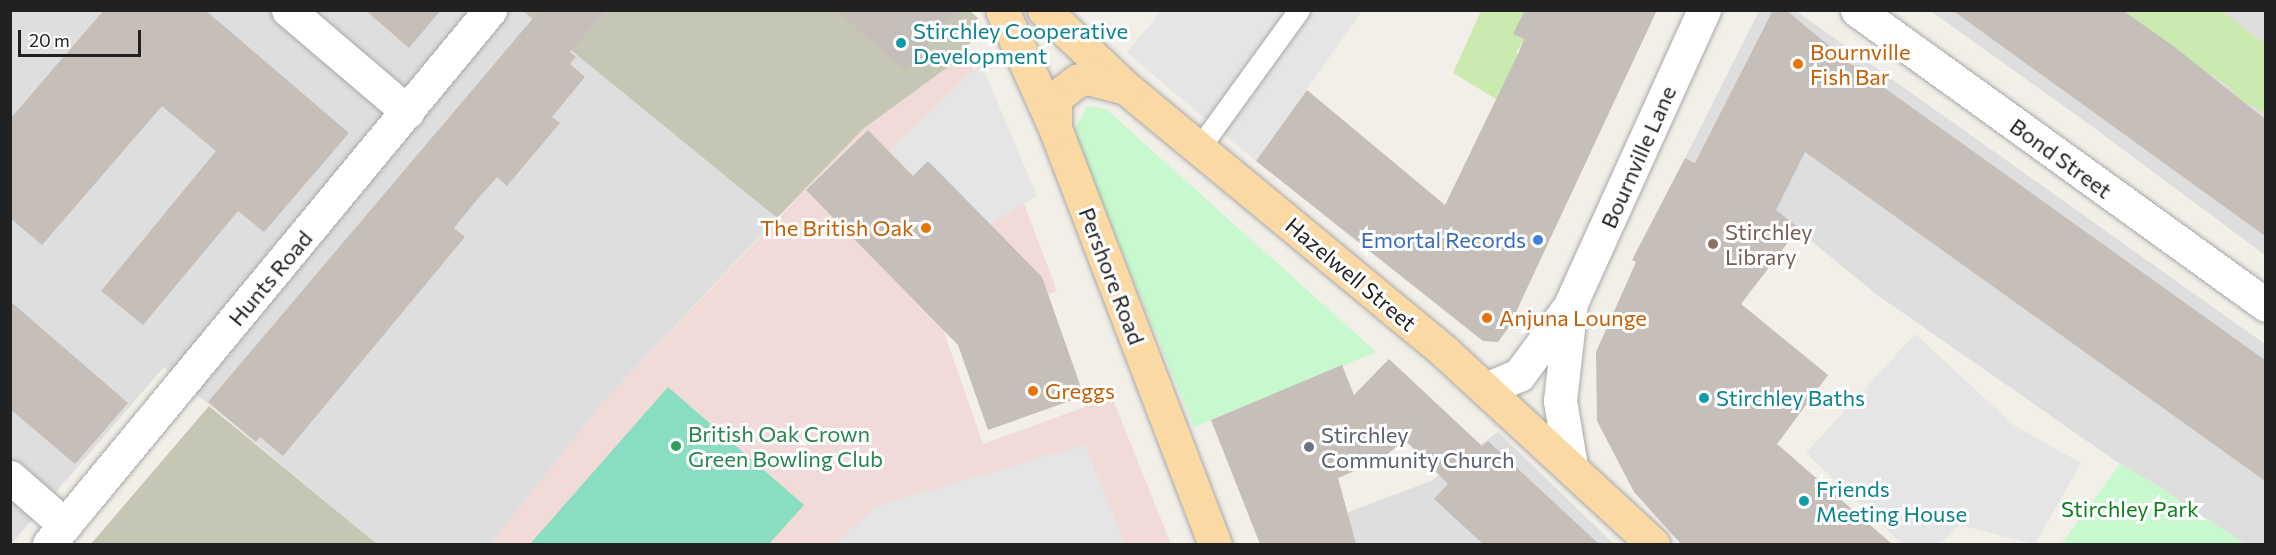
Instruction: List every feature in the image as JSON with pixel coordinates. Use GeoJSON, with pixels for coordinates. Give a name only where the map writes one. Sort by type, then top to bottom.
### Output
{"type":"FeatureCollection","features":[{"type":"Feature","properties":{"kind":"main road","name":"Pershore Road"},"geometry":{"type":"LineString","coordinates":[[1002,10],[1055,128],[1215,544]]}},
{"type":"Feature","properties":{"kind":"main road","name":"Hazelwell Street"},"geometry":{"type":"LineString","coordinates":[[1044,10],[1126,88],[1486,389],[1653,544]]}},
{"type":"Feature","properties":{"kind":"main road"},"geometry":{"type":"LineString","coordinates":[[1055,128],[1055,98],[1077,81],[1088,78],[1126,88]]}},
{"type":"Feature","properties":{"kind":"street"},"geometry":{"type":"LineString","coordinates":[[288,10],[408,111]]}},
{"type":"Feature","properties":{"kind":"street","name":"Hunts Road"},"geometry":{"type":"LineString","coordinates":[[57,535],[490,10]]}},
{"type":"Feature","properties":{"kind":"street","name":"Bournville Lane"},"geometry":{"type":"LineString","coordinates":[[1486,389],[1519,375],[1571,303],[1704,10]]}},
{"type":"Feature","properties":{"kind":"street","name":"Bond Street"},"geometry":{"type":"LineString","coordinates":[[1857,10],[2265,305]]}},
{"type":"Feature","properties":{"kind":"street","name":"Bournville Lane"},"geometry":{"type":"LineString","coordinates":[[1571,303],[1560,401],[1571,466]]}},
{"type":"Feature","properties":{"kind":"street"},"geometry":{"type":"LineString","coordinates":[[10,477],[57,535]]}},
{"type":"Feature","properties":{"kind":"lane"},"geometry":{"type":"LineString","coordinates":[[1199,148],[1299,10]]}},
{"type":"Feature","properties":{"kind":"shaded area"},"geometry":{"type":"Polygon","coordinates":[[[969,10],[978,18],[967,53],[863,129],[777,218],[523,11],[969,10]]]}},
{"type":"Feature","properties":{"kind":"shaded area"},"geometry":{"type":"Polygon","coordinates":[[[10,11],[523,11],[777,218],[605,400],[491,544],[377,544],[164,367],[11,544],[10,11]]]}},
{"type":"Feature","properties":{"kind":"shaded area"},"geometry":{"type":"Polygon","coordinates":[[[1161,11],[1362,11],[1256,161],[1127,53],[1161,11]]]}},
{"type":"Feature","properties":{"kind":"shaded area"},"geometry":{"type":"Polygon","coordinates":[[[1759,11],[1796,11],[2265,344],[2265,544],[2245,544],[2120,464],[1876,294],[1743,185],[1685,158],[1759,11]]]}},
{"type":"Feature","properties":{"kind":"shaded area"},"geometry":{"type":"Polygon","coordinates":[[[1931,11],[2265,11],[2265,255],[2086,122],[1931,11]]]}},
{"type":"Feature","properties":{"kind":"shaded area"},"geometry":{"type":"Polygon","coordinates":[[[967,53],[1057,291],[944,332],[983,444],[1112,397],[1171,544],[491,544],[605,400],[863,129],[967,53]]]}},
{"type":"Feature","properties":{"kind":"shaded area"},"geometry":{"type":"Polygon","coordinates":[[[981,63],[1037,196],[990,224],[913,176],[888,151],[981,63]]]}},
{"type":"Feature","properties":{"kind":"shaded area"},"geometry":{"type":"Polygon","coordinates":[[[1915,334],[2015,426],[2081,463],[2035,544],[1959,525],[1940,544],[1902,544],[1806,453],[1915,334]]]}},
{"type":"Feature","properties":{"kind":"shaded area"},"geometry":{"type":"Polygon","coordinates":[[[209,406],[377,544],[91,544],[209,406]]]}},
{"type":"Feature","properties":{"kind":"shaded area"},"geometry":{"type":"Polygon","coordinates":[[[1498,432],[1614,544],[1263,544],[1431,481],[1498,432]]]}},
{"type":"Feature","properties":{"kind":"shaded area"},"geometry":{"type":"Polygon","coordinates":[[[1085,445],[1125,544],[835,544],[876,506],[1085,445]]]}},
{"type":"Feature","properties":{"kind":"green space"},"geometry":{"type":"Polygon","coordinates":[[[1481,11],[1591,11],[1514,34],[1524,39],[1516,53],[1559,75],[1496,99],[1453,73],[1481,11]]]}},
{"type":"Feature","properties":{"kind":"green space"},"geometry":{"type":"Polygon","coordinates":[[[2108,11],[2222,11],[2265,44],[2265,114],[2249,103],[2224,138],[2209,126],[2235,92],[2212,74],[2186,109],[2171,98],[2196,64],[2108,11]]]}},
{"type":"Feature","properties":{"kind":"green space"},"geometry":{"type":"Polygon","coordinates":[[[1087,106],[1106,109],[1376,352],[1194,427],[1073,132],[1087,106]]]}},
{"type":"Feature","properties":{"kind":"green space","name":"British Oak Crown Green Bowling Club"},"geometry":{"type":"Polygon","coordinates":[[[668,387],[804,505],[769,544],[530,544],[668,387]]]}},
{"type":"Feature","properties":{"kind":"green space","name":"Stirchley Park"},"geometry":{"type":"Polygon","coordinates":[[[2120,464],[2150,481],[2245,544],[2061,544],[2120,464]]]}},
{"type":"Feature","properties":{"kind":"building"},"geometry":{"type":"Polygon","coordinates":[[[104,10],[205,10],[349,133],[264,232],[238,211],[143,325],[101,291],[216,151],[162,106],[42,245],[10,218],[10,119],[104,10]]]}},
{"type":"Feature","properties":{"kind":"building"},"geometry":{"type":"Polygon","coordinates":[[[365,10],[441,10],[409,48],[365,10]]]}},
{"type":"Feature","properties":{"kind":"building"},"geometry":{"type":"Polygon","coordinates":[[[540,10],[606,10],[570,52],[576,57],[570,64],[585,77],[552,117],[560,123],[507,186],[497,177],[476,201],[454,228],[465,237],[283,456],[260,437],[256,442],[208,402],[540,10]]]}},
{"type":"Feature","properties":{"kind":"building","name":"Stirchley Cooperative Development"},"geometry":{"type":"Polygon","coordinates":[[[835,10],[956,10],[905,70],[835,10]]]}},
{"type":"Feature","properties":{"kind":"building"},"geometry":{"type":"Polygon","coordinates":[[[1525,10],[1657,10],[1509,327],[1498,342],[1483,341],[1256,161],[1307,90],[1445,205],[1518,54],[1524,39],[1513,34],[1525,10]]]}},
{"type":"Feature","properties":{"kind":"building"},"geometry":{"type":"Polygon","coordinates":[[[1773,10],[1786,10],[1851,64],[2265,360],[2265,481],[1805,152],[1776,210],[1799,228],[1741,304],[1828,375],[1777,444],[1892,544],[1681,544],[1634,492],[1597,421],[1596,352],[1636,262],[1632,260],[1685,158],[1695,163],[1773,10]]]}},
{"type":"Feature","properties":{"kind":"building"},"geometry":{"type":"Polygon","coordinates":[[[1952,10],[2122,10],[2172,45],[2265,119],[2265,236],[1952,10]]]}},
{"type":"Feature","properties":{"kind":"building"},"geometry":{"type":"Polygon","coordinates":[[[868,130],[913,176],[928,161],[1042,277],[1084,396],[988,430],[958,345],[806,190],[868,130]]]}},
{"type":"Feature","properties":{"kind":"building"},"geometry":{"type":"Polygon","coordinates":[[[10,301],[128,403],[75,464],[10,409],[10,301]]]}},
{"type":"Feature","properties":{"kind":"building","name":"Stirchley Community Church"},"geometry":{"type":"Polygon","coordinates":[[[1389,359],[1482,446],[1488,441],[1599,544],[1483,544],[1434,499],[1448,484],[1405,440],[1380,460],[1338,478],[1356,544],[1260,544],[1211,420],[1342,365],[1354,395],[1389,359]]]}},
{"type":"Feature","properties":{"kind":"place","name":"Stirchley Cooperative Development"},"geometry":{"type":"Point","coordinates":[901,43]}},
{"type":"Feature","properties":{"kind":"place","name":"Bournville Fish Bar"},"geometry":{"type":"Point","coordinates":[1798,64]}},
{"type":"Feature","properties":{"kind":"place","name":"The British Oak"},"geometry":{"type":"Point","coordinates":[926,228]}},
{"type":"Feature","properties":{"kind":"place","name":"Emortal Records"},"geometry":{"type":"Point","coordinates":[1538,240]}},
{"type":"Feature","properties":{"kind":"place","name":"Stirchley Library"},"geometry":{"type":"Point","coordinates":[1713,244]}},
{"type":"Feature","properties":{"kind":"place","name":"Anjuna Lounge"},"geometry":{"type":"Point","coordinates":[1487,318]}},
{"type":"Feature","properties":{"kind":"place","name":"Greggs"},"geometry":{"type":"Point","coordinates":[1033,391]}},
{"type":"Feature","properties":{"kind":"place","name":"Stirchley Baths"},"geometry":{"type":"Point","coordinates":[1704,398]}},
{"type":"Feature","properties":{"kind":"place","name":"British Oak Crown Green Bowling Club"},"geometry":{"type":"Point","coordinates":[676,446]}},
{"type":"Feature","properties":{"kind":"place","name":"Stirchley Community Church"},"geometry":{"type":"Point","coordinates":[1309,447]}},
{"type":"Feature","properties":{"kind":"place","name":"Friends Meeting House"},"geometry":{"type":"Point","coordinates":[1804,501]}}]}
